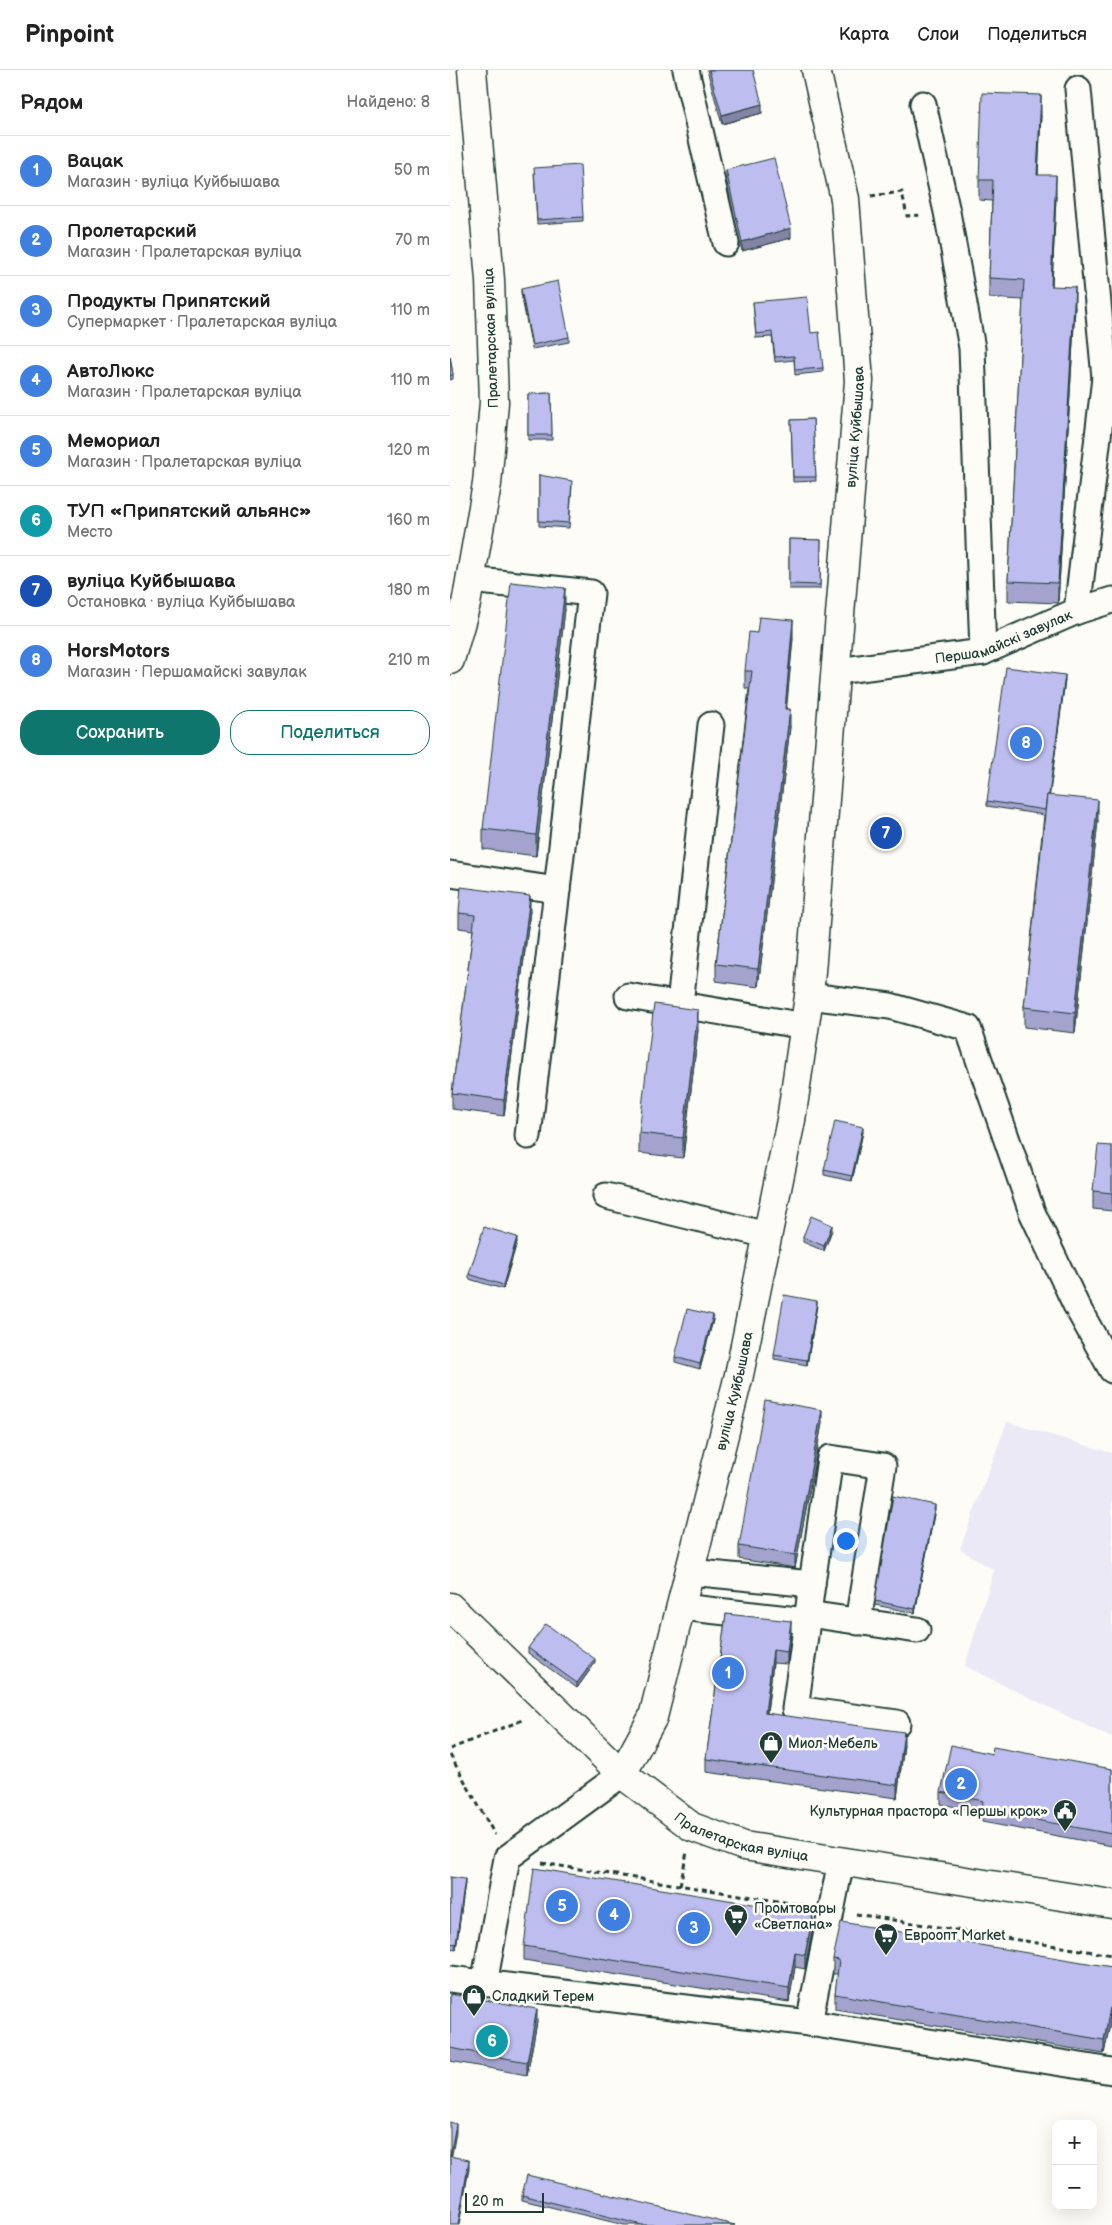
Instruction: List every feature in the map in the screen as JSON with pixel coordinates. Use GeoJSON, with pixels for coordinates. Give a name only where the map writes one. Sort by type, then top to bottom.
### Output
{"type":"FeatureCollection","features":[{"type":"Feature","properties":{"kind":"main road","name":"Пралетарская вуліца"},"geometry":{"type":"LineString","coordinates":[[450,660],[462,594],[488,484],[494,402],[490,280],[472,70]]}},
{"type":"Feature","properties":{"kind":"main road","name":"вуліца Куйбышава"},"geometry":{"type":"LineString","coordinates":[[622,1774],[653,1717],[739,1375],[791,1120],[809,996],[860,381],[845,199],[816,70]]}},
{"type":"Feature","properties":{"kind":"main road","name":"Пралетарская вуліца"},"geometry":{"type":"LineString","coordinates":[[450,1607],[622,1774],[692,1827],[744,1846],[1112,1904]]}},
{"type":"Feature","properties":{"kind":"street"},"geometry":{"type":"LineString","coordinates":[[686,70],[726,243]]}},
{"type":"Feature","properties":{"kind":"street","name":"Першамайскі завулак"},"geometry":{"type":"LineString","coordinates":[[837,671],[983,652],[1078,611],[1108,376],[1078,89]]}},
{"type":"Feature","properties":{"kind":"street"},"geometry":{"type":"LineString","coordinates":[[923,104],[947,212],[972,348],[983,652]]}},
{"type":"Feature","properties":{"kind":"street"},"geometry":{"type":"LineString","coordinates":[[462,594],[591,593],[528,1136]]}},
{"type":"Feature","properties":{"kind":"street"},"geometry":{"type":"LineString","coordinates":[[1078,611],[1112,600]]}},
{"type":"Feature","properties":{"kind":"street"},"geometry":{"type":"LineString","coordinates":[[680,1004],[711,724]]}},
{"type":"Feature","properties":{"kind":"street"},"geometry":{"type":"LineString","coordinates":[[450,874],[557,890]]}},
{"type":"Feature","properties":{"kind":"street"},"geometry":{"type":"LineString","coordinates":[[628,996],[805,1026]]}},
{"type":"Feature","properties":{"kind":"street"},"geometry":{"type":"LineString","coordinates":[[809,996],[890,1006],[968,1028],[1032,1212],[1076,1305],[1112,1370]]}},
{"type":"Feature","properties":{"kind":"street"},"geometry":{"type":"LineString","coordinates":[[606,1196],[767,1235]]}},
{"type":"Feature","properties":{"kind":"street"},"geometry":{"type":"LineString","coordinates":[[858,1622],[883,1466],[830,1458],[795,1709],[897,1723]]}},
{"type":"Feature","properties":{"kind":"street"},"geometry":{"type":"LineString","coordinates":[[690,1572],[812,1584]]}},
{"type":"Feature","properties":{"kind":"street"},"geometry":{"type":"LineString","coordinates":[[681,1607],[807,1617],[917,1630]]}},
{"type":"Feature","properties":{"kind":"street"},"geometry":{"type":"LineString","coordinates":[[484,1984],[507,1858],[622,1774]]}},
{"type":"Feature","properties":{"kind":"street"},"geometry":{"type":"LineString","coordinates":[[809,2024],[840,1861]]}},
{"type":"Feature","properties":{"kind":"street"},"geometry":{"type":"LineString","coordinates":[[450,1979],[809,2024],[1112,2071]]}},
{"type":"Feature","properties":{"kind":"path"},"geometry":{"type":"LineString","coordinates":[[845,199],[902,192],[907,216],[947,212]]}},
{"type":"Feature","properties":{"kind":"path"},"geometry":{"type":"LineString","coordinates":[[450,1749],[554,1707]]}},
{"type":"Feature","properties":{"kind":"path"},"geometry":{"type":"LineString","coordinates":[[450,1755],[507,1858]]}},
{"type":"Feature","properties":{"kind":"path"},"geometry":{"type":"LineString","coordinates":[[680,1886],[692,1827]]}},
{"type":"Feature","properties":{"kind":"shaded area"},"geometry":{"type":"Polygon","coordinates":[[[1007,1422],[1112,1453],[1112,1738],[965,1666],[994,1570],[960,1549],[1007,1422]]]}},
{"type":"Feature","properties":{"kind":"building"},"geometry":{"type":"Polygon","coordinates":[[[709,70],[753,70],[762,104],[722,115],[709,70]]]}},
{"type":"Feature","properties":{"kind":"building"},"geometry":{"type":"Polygon","coordinates":[[[982,93],[1041,95],[1037,175],[1056,175],[1051,286],[1075,287],[1058,583],[1008,581],[1024,280],[989,278],[993,180],[979,180],[982,93]]]}},
{"type":"Feature","properties":{"kind":"building"},"geometry":{"type":"Polygon","coordinates":[[[774,158],[791,228],[742,242],[726,170],[774,158]]]}},
{"type":"Feature","properties":{"kind":"building"},"geometry":{"type":"Polygon","coordinates":[[[580,165],[583,217],[537,220],[534,168],[580,165]]]}},
{"type":"Feature","properties":{"kind":"building"},"geometry":{"type":"Polygon","coordinates":[[[558,281],[569,337],[532,345],[521,289],[558,281]]]}},
{"type":"Feature","properties":{"kind":"building"},"geometry":{"type":"Polygon","coordinates":[[[807,297],[811,333],[819,332],[823,368],[795,370],[794,356],[775,357],[772,332],[756,334],[753,302],[807,297]]]}},
{"type":"Feature","properties":{"kind":"building"},"geometry":{"type":"Polygon","coordinates":[[[450,356],[453,375],[450,375],[450,356]]]}},
{"type":"Feature","properties":{"kind":"building"},"geometry":{"type":"Polygon","coordinates":[[[551,393],[552,435],[528,435],[528,394],[551,393]]]}},
{"type":"Feature","properties":{"kind":"building"},"geometry":{"type":"Polygon","coordinates":[[[813,419],[816,477],[793,477],[791,420],[813,419]]]}},
{"type":"Feature","properties":{"kind":"building"},"geometry":{"type":"Polygon","coordinates":[[[539,475],[572,481],[569,523],[539,521],[539,475]]]}},
{"type":"Feature","properties":{"kind":"building"},"geometry":{"type":"Polygon","coordinates":[[[789,539],[821,540],[820,585],[789,584],[789,539]]]}},
{"type":"Feature","properties":{"kind":"building"},"geometry":{"type":"Polygon","coordinates":[[[511,582],[565,588],[536,835],[483,829],[511,582]]]}},
{"type":"Feature","properties":{"kind":"building"},"geometry":{"type":"Polygon","coordinates":[[[759,617],[793,620],[785,709],[790,709],[758,969],[716,964],[752,671],[745,671],[749,632],[757,633],[759,617]]]}},
{"type":"Feature","properties":{"kind":"building"},"geometry":{"type":"Polygon","coordinates":[[[1006,667],[1065,675],[1049,795],[1047,795],[1045,810],[987,801],[1006,667]]]}},
{"type":"Feature","properties":{"kind":"building"},"geometry":{"type":"Polygon","coordinates":[[[1047,795],[1098,800],[1075,1013],[1024,1007],[1047,795]]]}},
{"type":"Feature","properties":{"kind":"building"},"geometry":{"type":"Polygon","coordinates":[[[461,887],[530,896],[504,1100],[452,1093],[475,915],[459,913],[461,887]]]}},
{"type":"Feature","properties":{"kind":"building"},"geometry":{"type":"Polygon","coordinates":[[[654,1004],[698,1010],[683,1138],[639,1133],[654,1004]]]}},
{"type":"Feature","properties":{"kind":"building"},"geometry":{"type":"Polygon","coordinates":[[[835,1121],[863,1127],[852,1176],[824,1170],[835,1121]]]}},
{"type":"Feature","properties":{"kind":"building"},"geometry":{"type":"Polygon","coordinates":[[[1098,1145],[1112,1146],[1112,1193],[1093,1191],[1098,1145]]]}},
{"type":"Feature","properties":{"kind":"building"},"geometry":{"type":"Polygon","coordinates":[[[811,1216],[832,1225],[824,1246],[803,1237],[811,1216]]]}},
{"type":"Feature","properties":{"kind":"building"},"geometry":{"type":"Polygon","coordinates":[[[484,1227],[517,1237],[503,1285],[469,1274],[484,1227]]]}},
{"type":"Feature","properties":{"kind":"building"},"geometry":{"type":"Polygon","coordinates":[[[784,1295],[817,1301],[807,1360],[774,1355],[784,1295]]]}},
{"type":"Feature","properties":{"kind":"building"},"geometry":{"type":"Polygon","coordinates":[[[687,1309],[713,1315],[700,1364],[675,1357],[687,1309]]]}},
{"type":"Feature","properties":{"kind":"building"},"geometry":{"type":"Polygon","coordinates":[[[765,1400],[822,1410],[795,1555],[739,1546],[765,1400]]]}},
{"type":"Feature","properties":{"kind":"building"},"geometry":{"type":"Polygon","coordinates":[[[893,1496],[935,1505],[915,1609],[875,1601],[893,1496]]]}},
{"type":"Feature","properties":{"kind":"building"},"geometry":{"type":"Polygon","coordinates":[[[726,1614],[791,1621],[787,1652],[773,1650],[765,1713],[904,1732],[897,1785],[706,1759],[726,1614]]]}},
{"type":"Feature","properties":{"kind":"building"},"geometry":{"type":"Polygon","coordinates":[[[546,1624],[595,1659],[577,1683],[528,1648],[546,1624]]]}},
{"type":"Feature","properties":{"kind":"building"},"geometry":{"type":"Polygon","coordinates":[[[951,1745],[992,1754],[993,1747],[1112,1769],[1112,1834],[982,1810],[983,1801],[941,1792],[951,1745]]]}},
{"type":"Feature","properties":{"kind":"building"},"geometry":{"type":"Polygon","coordinates":[[[534,1868],[813,1914],[805,1955],[795,1953],[789,1988],[524,1946],[534,1868]]]}},
{"type":"Feature","properties":{"kind":"building"},"geometry":{"type":"Polygon","coordinates":[[[450,1877],[465,1879],[456,1944],[450,1943],[450,1877]]]}},
{"type":"Feature","properties":{"kind":"building"},"geometry":{"type":"Polygon","coordinates":[[[841,1922],[1112,1967],[1112,2008],[1110,2008],[1104,2040],[835,1994],[839,1960],[833,1959],[841,1922]]]}},
{"type":"Feature","properties":{"kind":"building"},"geometry":{"type":"Polygon","coordinates":[[[450,1994],[537,2009],[527,2062],[450,2048],[450,1994]]]}},
{"type":"Feature","properties":{"kind":"building"},"geometry":{"type":"Polygon","coordinates":[[[450,2122],[456,2124],[450,2156],[450,2122]]]}},
{"type":"Feature","properties":{"kind":"building"},"geometry":{"type":"Polygon","coordinates":[[[450,2156],[469,2160],[458,2225],[450,2225],[450,2156]]]}},
{"type":"Feature","properties":{"kind":"building"},"geometry":{"type":"Polygon","coordinates":[[[527,2175],[735,2225],[642,2225],[522,2195],[527,2175]]]}},
{"type":"Feature","properties":{"kind":"place","name":"HorsMotors"},"geometry":{"type":"Point","coordinates":[1026,743]}},
{"type":"Feature","properties":{"kind":"place","name":"вуліца Куйбышава"},"geometry":{"type":"Point","coordinates":[886,833]}},
{"type":"Feature","properties":{"kind":"place","name":"Вацак"},"geometry":{"type":"Point","coordinates":[728,1673]}},
{"type":"Feature","properties":{"kind":"place","name":"Миол-Мебель"},"geometry":{"type":"Point","coordinates":[771,1764]}},
{"type":"Feature","properties":{"kind":"place","name":"Пролетарский"},"geometry":{"type":"Point","coordinates":[961,1784]}},
{"type":"Feature","properties":{"kind":"place","name":"Культурная прастора «Першы крок»"},"geometry":{"type":"Point","coordinates":[1065,1832]}},
{"type":"Feature","properties":{"kind":"place","name":"Мемориал"},"geometry":{"type":"Point","coordinates":[562,1906]}},
{"type":"Feature","properties":{"kind":"place","name":"АвтоЛюкс"},"geometry":{"type":"Point","coordinates":[614,1915]}},
{"type":"Feature","properties":{"kind":"place","name":"Продукты Припятский"},"geometry":{"type":"Point","coordinates":[694,1928]}},
{"type":"Feature","properties":{"kind":"place","name":"Промтовары «Светлана»"},"geometry":{"type":"Point","coordinates":[736,1937]}},
{"type":"Feature","properties":{"kind":"place","name":"Евроопт Market"},"geometry":{"type":"Point","coordinates":[886,1956]}},
{"type":"Feature","properties":{"kind":"place","name":"Сладкий Терем"},"geometry":{"type":"Point","coordinates":[474,2017]}},
{"type":"Feature","properties":{"kind":"place","name":"ТУП «Припятский альянс»"},"geometry":{"type":"Point","coordinates":[492,2041]}}]}
